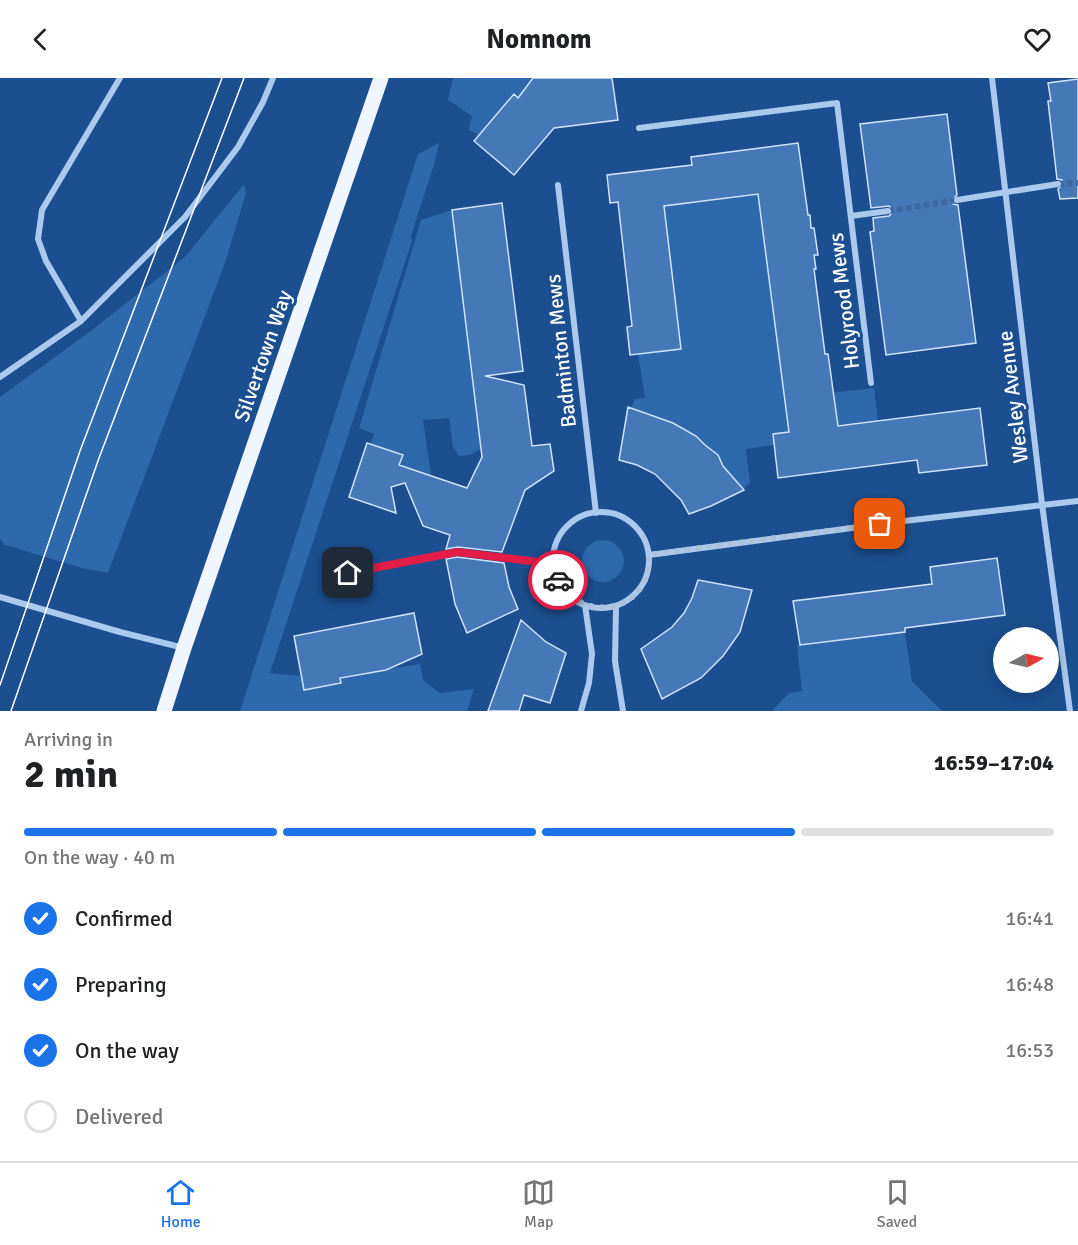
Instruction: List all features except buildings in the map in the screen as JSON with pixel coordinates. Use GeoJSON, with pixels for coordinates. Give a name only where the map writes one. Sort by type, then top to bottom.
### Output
{"type":"FeatureCollection","features":[{"type":"Feature","properties":{"kind":"main road","name":"Silvertown Way"},"geometry":{"type":"LineString","coordinates":[[164,711],[381,78]]}},
{"type":"Feature","properties":{"kind":"street"},"geometry":{"type":"LineString","coordinates":[[81,321],[46,261],[38,239],[42,210],[120,78]]}},
{"type":"Feature","properties":{"kind":"street"},"geometry":{"type":"LineString","coordinates":[[0,377],[81,321],[184,217],[238,147],[263,102],[273,78]]}},
{"type":"Feature","properties":{"kind":"street","name":"Wesley Avenue"},"geometry":{"type":"LineString","coordinates":[[992,78],[1042,504],[1070,711]]}},
{"type":"Feature","properties":{"kind":"street","name":"Holyrood Mews"},"geometry":{"type":"LineString","coordinates":[[639,128],[837,103],[871,383]]}},
{"type":"Feature","properties":{"kind":"street"},"geometry":{"type":"LineString","coordinates":[[957,200],[1058,184]]}},
{"type":"Feature","properties":{"kind":"street","name":"Badminton Mews"},"geometry":{"type":"LineString","coordinates":[[558,185],[596,513]]}},
{"type":"Feature","properties":{"kind":"street","name":"Holyrood Mews"},"geometry":{"type":"LineString","coordinates":[[851,216],[888,211]]}},
{"type":"Feature","properties":{"kind":"street"},"geometry":{"type":"LineString","coordinates":[[649,555],[1078,501]]}},
{"type":"Feature","properties":{"kind":"street"},"geometry":{"type":"LineString","coordinates":[[596,513],[610,513],[625,518],[637,528],[645,541],[649,555],[648,572],[642,587],[631,598],[616,606],[601,608],[585,605],[573,599],[563,589],[554,564],[555,549],[560,536],[569,524],[581,516],[596,513]]}},
{"type":"Feature","properties":{"kind":"street"},"geometry":{"type":"LineString","coordinates":[[348,573],[457,552],[554,564]]}},
{"type":"Feature","properties":{"kind":"street"},"geometry":{"type":"LineString","coordinates":[[0,597],[184,648]]}},
{"type":"Feature","properties":{"kind":"street"},"geometry":{"type":"LineString","coordinates":[[581,711],[589,683],[592,654],[585,605]]}},
{"type":"Feature","properties":{"kind":"street"},"geometry":{"type":"LineString","coordinates":[[616,606],[615,661],[623,711]]}},
{"type":"Feature","properties":{"kind":"shaded area"},"geometry":{"type":"Polygon","coordinates":[[[453,78],[534,78],[518,98],[513,95],[479,135],[469,130],[472,116],[448,100],[453,78]]]}},
{"type":"Feature","properties":{"kind":"shaded area"},"geometry":{"type":"Polygon","coordinates":[[[439,143],[411,236],[412,241],[270,673],[301,676],[304,690],[341,683],[340,676],[420,664],[423,680],[440,693],[474,689],[467,711],[240,711],[418,154],[439,143]]]}},
{"type":"Feature","properties":{"kind":"shaded area"},"geometry":{"type":"Polygon","coordinates":[[[660,172],[697,202],[804,189],[761,221],[768,274],[830,393],[874,388],[878,421],[774,434],[774,445],[746,449],[750,483],[740,492],[631,408],[635,399],[645,398],[638,354],[681,349],[660,172]]]}},
{"type":"Feature","properties":{"kind":"shaded area"},"geometry":{"type":"Polygon","coordinates":[[[244,184],[246,193],[226,260],[108,573],[82,568],[5,545],[0,539],[0,397],[88,333],[185,257],[244,184]]]}},
{"type":"Feature","properties":{"kind":"shaded area"},"geometry":{"type":"Polygon","coordinates":[[[452,210],[481,449],[470,455],[459,456],[453,447],[449,418],[423,420],[431,475],[399,465],[402,455],[370,444],[374,434],[359,428],[421,220],[452,210]]]}},
{"type":"Feature","properties":{"kind":"shaded area"},"geometry":{"type":"Polygon","coordinates":[[[603,540],[618,546],[624,561],[618,576],[603,582],[588,576],[582,561],[588,546],[603,540]]]}},
{"type":"Feature","properties":{"kind":"shaded area"},"geometry":{"type":"Polygon","coordinates":[[[905,632],[912,681],[942,711],[772,711],[789,693],[802,691],[797,645],[905,632]]]}},
{"type":"Feature","properties":{"kind":"tunnel"},"geometry":{"type":"LineString","coordinates":[[1058,184],[1078,183]]}},
{"type":"Feature","properties":{"kind":"tunnel"},"geometry":{"type":"LineString","coordinates":[[888,211],[957,200]]}},
{"type":"Feature","properties":{"kind":"tram line"},"geometry":{"type":"LineString","coordinates":[[0,685],[80,451],[222,78]]}},
{"type":"Feature","properties":{"kind":"tram line"},"geometry":{"type":"LineString","coordinates":[[11,711],[99,458],[244,78]]}},
{"type":"Feature","properties":{"kind":"way so far"},"geometry":{"type":"LineString","coordinates":[[558,580],[573,599],[585,605],[601,608],[616,606],[631,598],[642,587],[648,572],[649,555],[880,524]]}},
{"type":"Feature","properties":{"kind":"route"},"geometry":{"type":"LineString","coordinates":[[348,573],[457,552],[554,564],[558,580]]}}]}
